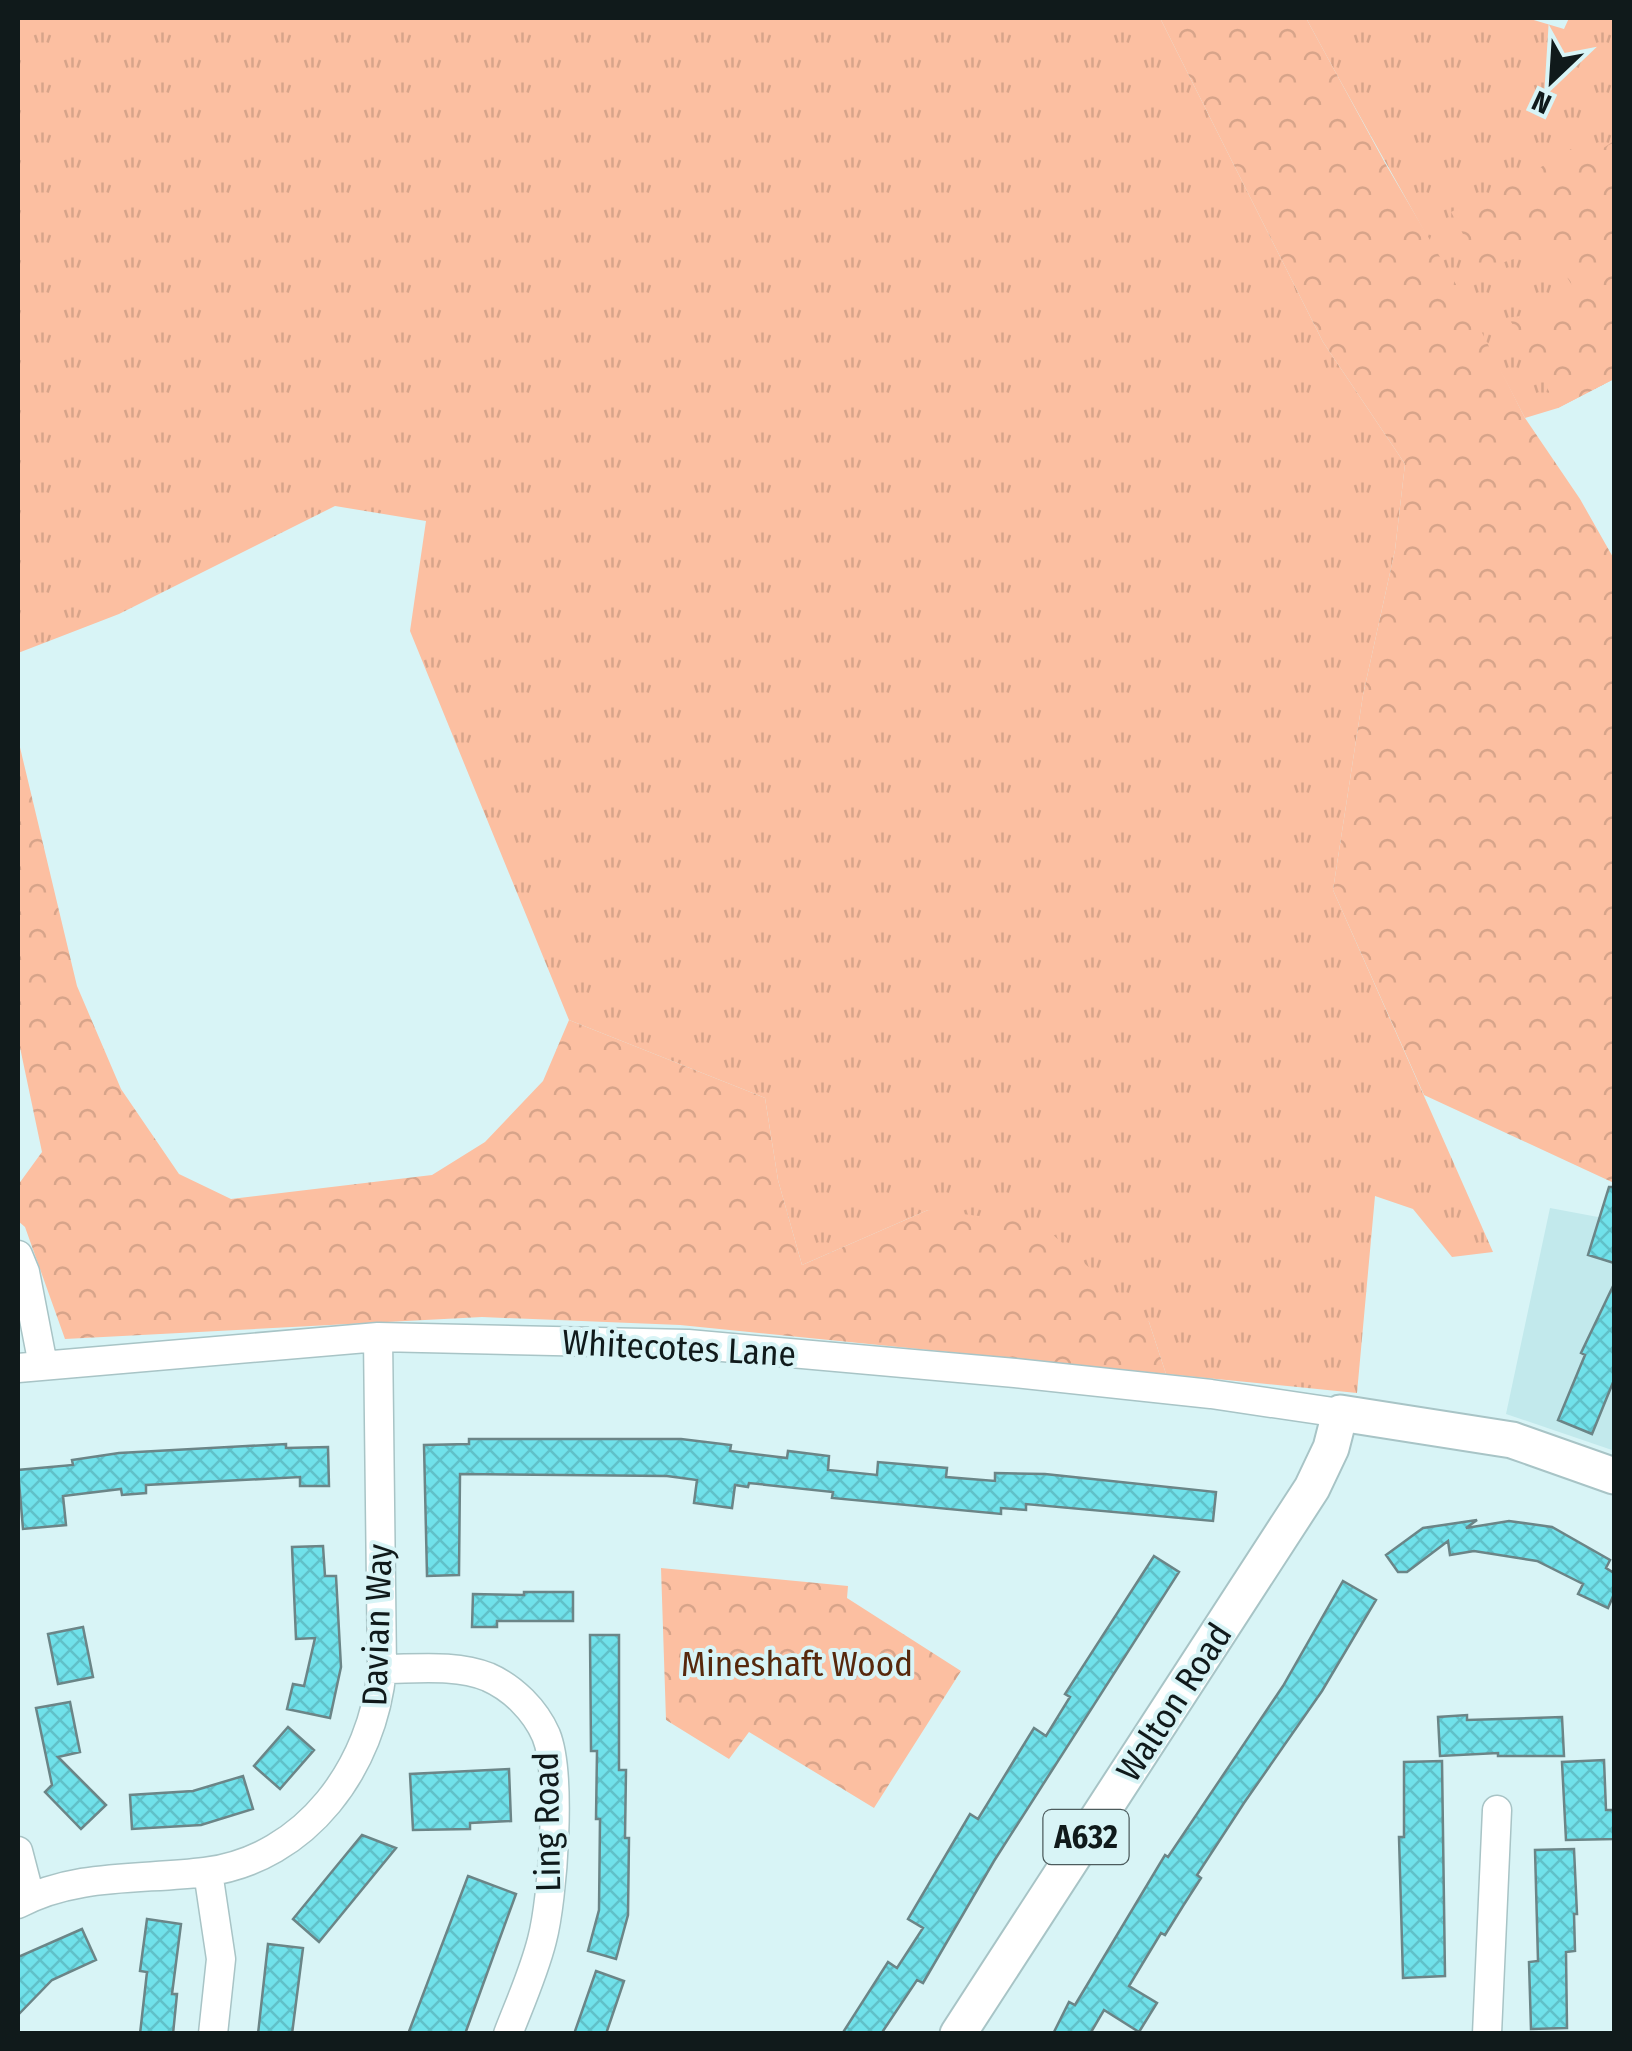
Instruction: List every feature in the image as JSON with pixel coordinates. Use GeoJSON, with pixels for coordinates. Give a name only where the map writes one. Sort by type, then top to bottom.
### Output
{"type":"FeatureCollection","features":[{"type":"Feature","properties":{"kind":"main road"},"geometry":{"type":"LineString","coordinates":[[1340,1413],[1512,1440],[1614,1476]]}},
{"type":"Feature","properties":{"kind":"main road","name":"Walton Road"},"geometry":{"type":"LineString","coordinates":[[958,2034],[1312,1488],[1331,1448],[1340,1413]]}},
{"type":"Feature","properties":{"kind":"street"},"geometry":{"type":"LineString","coordinates":[[18,1255],[25,1272],[30,1367]]}},
{"type":"Feature","properties":{"kind":"street","name":"Whitecotes Lane"},"geometry":{"type":"LineString","coordinates":[[30,1367],[378,1337],[688,1344],[1196,1392],[1340,1413]]}},
{"type":"Feature","properties":{"kind":"street","name":"Davian Way"},"geometry":{"type":"LineString","coordinates":[[24,1901],[72,1884],[208,1872],[247,1862],[282,1845],[314,1819],[360,1757],[380,1697],[382,1669],[378,1337]]}},
{"type":"Feature","properties":{"kind":"street","name":"Ling Road"},"geometry":{"type":"LineString","coordinates":[[382,1669],[452,1669],[486,1676],[510,1688],[530,1709],[548,1739],[553,1774],[552,1892],[541,1943],[508,2034]]}},
{"type":"Feature","properties":{"kind":"street"},"geometry":{"type":"LineString","coordinates":[[1487,2034],[1496,1810]]}},
{"type":"Feature","properties":{"kind":"street"},"geometry":{"type":"LineString","coordinates":[[18,1852],[24,1901]]}},
{"type":"Feature","properties":{"kind":"street"},"geometry":{"type":"LineString","coordinates":[[208,1872],[221,1960],[214,2034]]}},
{"type":"Feature","properties":{"kind":"shaded area"},"geometry":{"type":"Polygon","coordinates":[[[1550,1208],[1614,1220],[1612,1450],[1506,1414],[1550,1208]]]}},
{"type":"Feature","properties":{"kind":"green space"},"geometry":{"type":"Polygon","coordinates":[[[18,18],[1160,18],[1323,342],[1405,464],[1395,550],[1363,695],[1333,890],[1493,1252],[1452,1257],[1413,1209],[1375,1196],[1357,1393],[1166,1374],[1149,1322],[928,1210],[802,1265],[778,1180],[765,1098],[569,1020],[410,631],[426,521],[335,506],[119,614],[18,653],[18,18]]]}},
{"type":"Feature","properties":{"kind":"green space"},"geometry":{"type":"Polygon","coordinates":[[[1160,18],[1306,18],[1468,305],[1525,418],[1580,499],[1614,559],[1614,1183],[1424,1095],[1333,890],[1363,695],[1395,550],[1405,464],[1323,342],[1160,18]]]}},
{"type":"Feature","properties":{"kind":"green space"},"geometry":{"type":"Polygon","coordinates":[[[1306,18],[1527,18],[1564,29],[1569,18],[1614,18],[1614,379],[1558,408],[1525,418],[1306,18]]]}},
{"type":"Feature","properties":{"kind":"green space"},"geometry":{"type":"Polygon","coordinates":[[[1588,139],[1602,149],[1614,141],[1614,379],[1558,408],[1509,318],[1555,310],[1578,295],[1549,248],[1482,269],[1451,212],[1531,173],[1588,139]]]}},
{"type":"Feature","properties":{"kind":"green space"},"geometry":{"type":"Polygon","coordinates":[[[18,739],[77,986],[121,1089],[179,1174],[231,1199],[432,1175],[485,1142],[543,1081],[569,1020],[765,1098],[778,1180],[802,1265],[928,1210],[1040,1223],[1149,1322],[1166,1374],[680,1325],[482,1317],[65,1339],[25,1227],[18,1221],[18,1185],[42,1152],[18,1038],[18,739]]]}},
{"type":"Feature","properties":{"kind":"green space","name":"Mineshaft Wood"},"geometry":{"type":"Polygon","coordinates":[[[661,1568],[848,1586],[847,1598],[961,1671],[874,1808],[749,1732],[729,1759],[666,1720],[661,1568]]]}},
{"type":"Feature","properties":{"kind":"building"},"geometry":{"type":"Polygon","coordinates":[[[1609,1187],[1614,1187],[1614,1263],[1588,1255],[1609,1187]]]}},
{"type":"Feature","properties":{"kind":"building"},"geometry":{"type":"Polygon","coordinates":[[[1614,1284],[1614,1380],[1592,1434],[1558,1420],[1585,1355],[1581,1353],[1614,1284]]]}},
{"type":"Feature","properties":{"kind":"building"},"geometry":{"type":"Polygon","coordinates":[[[469,1439],[681,1439],[731,1445],[730,1451],[787,1458],[788,1451],[829,1456],[828,1470],[877,1475],[878,1462],[947,1468],[946,1477],[995,1481],[995,1473],[1045,1474],[1216,1492],[1213,1521],[1026,1504],[1026,1510],[1001,1508],[1001,1514],[832,1498],[833,1492],[749,1483],[748,1487],[735,1485],[732,1508],[694,1503],[697,1480],[667,1476],[460,1474],[459,1575],[427,1576],[424,1445],[469,1444],[469,1439]]]}},
{"type":"Feature","properties":{"kind":"building"},"geometry":{"type":"Polygon","coordinates":[[[286,1444],[286,1448],[328,1447],[329,1486],[300,1486],[300,1477],[146,1485],[146,1493],[122,1495],[121,1489],[63,1496],[66,1525],[23,1529],[18,1470],[73,1465],[72,1460],[119,1453],[286,1444]]]}},
{"type":"Feature","properties":{"kind":"building"},"geometry":{"type":"Polygon","coordinates":[[[1477,1520],[1466,1528],[1509,1521],[1552,1527],[1610,1560],[1606,1568],[1614,1573],[1614,1594],[1608,1608],[1578,1594],[1583,1584],[1537,1561],[1474,1551],[1450,1555],[1448,1541],[1407,1572],[1398,1572],[1386,1555],[1423,1528],[1477,1520]]]}},
{"type":"Feature","properties":{"kind":"building"},"geometry":{"type":"Polygon","coordinates":[[[323,1546],[325,1576],[336,1576],[341,1667],[330,1718],[287,1709],[293,1684],[304,1686],[315,1638],[296,1639],[292,1547],[323,1546]]]}},
{"type":"Feature","properties":{"kind":"building"},"geometry":{"type":"Polygon","coordinates":[[[1154,1556],[1179,1572],[994,1861],[923,1983],[917,1980],[881,2034],[842,2034],[888,1962],[897,1968],[923,1928],[908,1919],[970,1814],[978,1819],[1034,1728],[1046,1736],[1070,1697],[1065,1694],[1154,1556]]]}},
{"type":"Feature","properties":{"kind":"building"},"geometry":{"type":"Polygon","coordinates":[[[1343,1581],[1376,1600],[1322,1691],[1244,1803],[1197,1875],[1201,1878],[1129,1986],[1157,2003],[1139,2032],[1104,2010],[1090,2034],[1053,2034],[1069,2002],[1075,2005],[1165,1855],[1168,1857],[1283,1686],[1343,1581]]]}},
{"type":"Feature","properties":{"kind":"building"},"geometry":{"type":"Polygon","coordinates":[[[573,1592],[573,1621],[497,1621],[497,1627],[472,1627],[473,1594],[573,1592]]]}},
{"type":"Feature","properties":{"kind":"building"},"geometry":{"type":"Polygon","coordinates":[[[83,1627],[93,1677],[58,1684],[48,1634],[83,1627]]]}},
{"type":"Feature","properties":{"kind":"building"},"geometry":{"type":"Polygon","coordinates":[[[590,1635],[619,1635],[619,1770],[626,1770],[625,1838],[629,1838],[628,1915],[616,1959],[588,1951],[599,1910],[600,1819],[596,1819],[597,1751],[591,1751],[590,1635]]]}},
{"type":"Feature","properties":{"kind":"building"},"geometry":{"type":"Polygon","coordinates":[[[70,1702],[80,1752],[58,1757],[106,1805],[81,1829],[45,1792],[52,1785],[36,1708],[70,1702]]]}},
{"type":"Feature","properties":{"kind":"building"},"geometry":{"type":"Polygon","coordinates":[[[1467,1715],[1467,1720],[1562,1717],[1564,1756],[1440,1756],[1438,1717],[1467,1715]]]}},
{"type":"Feature","properties":{"kind":"building"},"geometry":{"type":"Polygon","coordinates":[[[288,1727],[314,1750],[280,1789],[254,1766],[288,1727]]]}},
{"type":"Feature","properties":{"kind":"building"},"geometry":{"type":"Polygon","coordinates":[[[1604,1760],[1606,1810],[1614,1810],[1614,1839],[1566,1840],[1562,1762],[1604,1760]]]}},
{"type":"Feature","properties":{"kind":"building"},"geometry":{"type":"Polygon","coordinates":[[[1442,1761],[1445,1976],[1403,1978],[1399,1837],[1404,1837],[1404,1762],[1442,1761]]]}},
{"type":"Feature","properties":{"kind":"building"},"geometry":{"type":"Polygon","coordinates":[[[509,1769],[511,1821],[470,1823],[470,1829],[413,1830],[410,1774],[509,1769]]]}},
{"type":"Feature","properties":{"kind":"building"},"geometry":{"type":"Polygon","coordinates":[[[243,1776],[253,1809],[201,1825],[132,1829],[130,1795],[193,1791],[243,1776]]]}},
{"type":"Feature","properties":{"kind":"building"},"geometry":{"type":"Polygon","coordinates":[[[362,1835],[396,1848],[319,1942],[293,1919],[362,1835]]]}},
{"type":"Feature","properties":{"kind":"building"},"geometry":{"type":"Polygon","coordinates":[[[1574,1849],[1577,1914],[1575,1951],[1566,1952],[1567,2028],[1531,2029],[1529,1962],[1538,1961],[1535,1850],[1574,1849]]]}},
{"type":"Feature","properties":{"kind":"building"},"geometry":{"type":"Polygon","coordinates":[[[468,1876],[516,1894],[465,2034],[408,2034],[468,1876]]]}},
{"type":"Feature","properties":{"kind":"building"},"geometry":{"type":"Polygon","coordinates":[[[147,1919],[181,1924],[172,1994],[177,1994],[173,2034],[140,2034],[147,1972],[140,1971],[147,1919]]]}},
{"type":"Feature","properties":{"kind":"building"},"geometry":{"type":"Polygon","coordinates":[[[82,1929],[96,1960],[52,1980],[18,2015],[18,1957],[82,1929]]]}},
{"type":"Feature","properties":{"kind":"building"},"geometry":{"type":"Polygon","coordinates":[[[268,1944],[303,1948],[292,2034],[258,2034],[268,1944]]]}},
{"type":"Feature","properties":{"kind":"building"},"geometry":{"type":"Polygon","coordinates":[[[596,1971],[624,1981],[606,2034],[574,2034],[596,1971]]]}}]}
